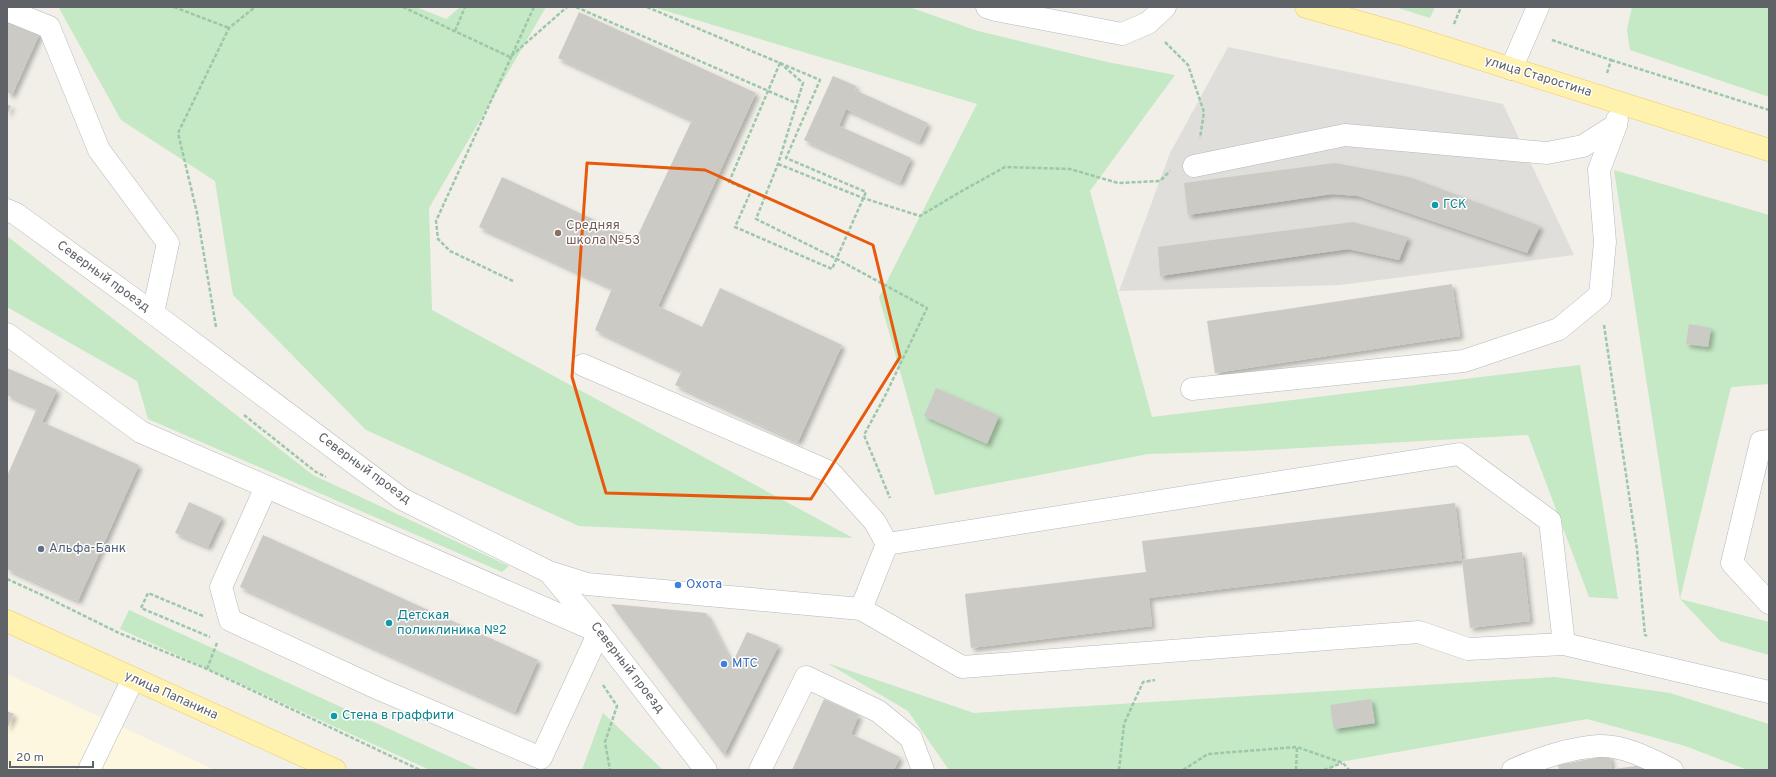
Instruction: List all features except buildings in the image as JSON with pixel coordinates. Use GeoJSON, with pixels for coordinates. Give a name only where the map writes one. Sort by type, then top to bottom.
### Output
{"type":"FeatureCollection","features":[{"type":"Feature","properties":{"kind":"main road","name":"улица Старостина"},"geometry":{"type":"LineString","coordinates":[[1306,7],[1408,36],[1769,150]]}},
{"type":"Feature","properties":{"kind":"main road","name":"улица Папанина"},"geometry":{"type":"LineString","coordinates":[[7,621],[335,770]]}},
{"type":"Feature","properties":{"kind":"street"},"geometry":{"type":"LineString","coordinates":[[986,7],[1122,34],[1148,23],[1166,7]]}},
{"type":"Feature","properties":{"kind":"street"},"geometry":{"type":"LineString","coordinates":[[1512,69],[1538,7]]}},
{"type":"Feature","properties":{"kind":"street"},"geometry":{"type":"LineString","coordinates":[[7,10],[49,28],[99,150],[168,243],[153,313]]}},
{"type":"Feature","properties":{"kind":"street"},"geometry":{"type":"LineString","coordinates":[[1192,389],[1464,361],[1559,329],[1600,295],[1605,242],[1599,170],[1616,125],[1620,104]]}},
{"type":"Feature","properties":{"kind":"street"},"geometry":{"type":"LineString","coordinates":[[1194,166],[1345,135],[1547,153],[1583,146],[1616,125]]}},
{"type":"Feature","properties":{"kind":"street","name":"Северный проезд"},"geometry":{"type":"LineString","coordinates":[[7,210],[16,214],[153,313],[402,499],[549,572],[599,632],[706,770]]}},
{"type":"Feature","properties":{"kind":"street"},"geometry":{"type":"LineString","coordinates":[[7,334],[141,432],[599,632],[540,758],[387,692],[230,620],[221,587],[266,487]]}},
{"type":"Feature","properties":{"kind":"street"},"geometry":{"type":"LineString","coordinates":[[583,365],[830,472],[875,522],[887,544]]}},
{"type":"Feature","properties":{"kind":"street"},"geometry":{"type":"LineString","coordinates":[[1769,441],[1761,442],[1732,563],[1769,602]]}},
{"type":"Feature","properties":{"kind":"street"},"geometry":{"type":"LineString","coordinates":[[887,544],[1458,454],[1550,522],[1564,644]]}},
{"type":"Feature","properties":{"kind":"street"},"geometry":{"type":"LineString","coordinates":[[861,609],[887,544]]}},
{"type":"Feature","properties":{"kind":"street"},"geometry":{"type":"LineString","coordinates":[[549,572],[587,584],[861,609],[962,667],[1419,632],[1468,649],[1564,644],[1769,692]]}},
{"type":"Feature","properties":{"kind":"street"},"geometry":{"type":"LineString","coordinates":[[760,770],[806,677],[878,711],[911,738],[924,770]]}},
{"type":"Feature","properties":{"kind":"street"},"geometry":{"type":"LineString","coordinates":[[89,770],[133,678]]}},
{"type":"Feature","properties":{"kind":"street"},"geometry":{"type":"LineString","coordinates":[[1513,770],[1540,758],[1600,746],[1627,750],[1653,760],[1672,770]]}},
{"type":"Feature","properties":{"kind":"path"},"geometry":{"type":"LineString","coordinates":[[174,7],[230,28]]}},
{"type":"Feature","properties":{"kind":"path"},"geometry":{"type":"LineString","coordinates":[[197,213],[178,133],[230,28],[255,7]]}},
{"type":"Feature","properties":{"kind":"path"},"geometry":{"type":"LineString","coordinates":[[403,7],[510,57]]}},
{"type":"Feature","properties":{"kind":"path"},"geometry":{"type":"LineString","coordinates":[[455,31],[465,7]]}},
{"type":"Feature","properties":{"kind":"path"},"geometry":{"type":"LineString","coordinates":[[513,281],[450,251],[438,239],[436,221],[534,7]]}},
{"type":"Feature","properties":{"kind":"path"},"geometry":{"type":"LineString","coordinates":[[510,57],[567,7]]}},
{"type":"Feature","properties":{"kind":"path"},"geometry":{"type":"LineString","coordinates":[[576,7],[796,103]]}},
{"type":"Feature","properties":{"kind":"path"},"geometry":{"type":"LineString","coordinates":[[647,7],[780,63],[820,80],[786,158],[866,192],[832,269],[735,227],[751,191],[730,182],[780,63]]}},
{"type":"Feature","properties":{"kind":"path"},"geometry":{"type":"LineString","coordinates":[[1148,23],[1188,65],[1204,112],[1199,144]]}},
{"type":"Feature","properties":{"kind":"path"},"geometry":{"type":"LineString","coordinates":[[1548,39],[1769,110]]}},
{"type":"Feature","properties":{"kind":"path"},"geometry":{"type":"LineString","coordinates":[[1600,96],[1611,60]]}},
{"type":"Feature","properties":{"kind":"path"},"geometry":{"type":"LineString","coordinates":[[780,63],[803,83],[778,164],[756,219],[837,259],[927,308],[885,396],[864,435],[890,500]]}},
{"type":"Feature","properties":{"kind":"path"},"geometry":{"type":"LineString","coordinates":[[778,164],[863,198],[920,216],[960,192],[1005,168],[1070,169],[1118,183],[1160,181],[1171,170]]}},
{"type":"Feature","properties":{"kind":"path"},"geometry":{"type":"LineString","coordinates":[[1600,295],[1637,549],[1645,635]]}},
{"type":"Feature","properties":{"kind":"path"},"geometry":{"type":"LineString","coordinates":[[7,579],[119,633],[207,669],[420,770]]}},
{"type":"Feature","properties":{"kind":"path"},"geometry":{"type":"LineString","coordinates":[[203,616],[148,593],[141,608],[211,638]]}},
{"type":"Feature","properties":{"kind":"path"},"geometry":{"type":"LineString","coordinates":[[207,669],[218,641]]}},
{"type":"Feature","properties":{"kind":"path"},"geometry":{"type":"LineString","coordinates":[[1119,770],[1124,724],[1143,682],[1161,678],[1160,652]]}},
{"type":"Feature","properties":{"kind":"path"},"geometry":{"type":"LineString","coordinates":[[605,742],[610,770]]}},
{"type":"Feature","properties":{"kind":"path"},"geometry":{"type":"LineString","coordinates":[[1296,770],[1297,747]]}},
{"type":"Feature","properties":{"kind":"path"},"geometry":{"type":"LineString","coordinates":[[1183,770],[1208,754],[1297,747],[1343,763],[1349,770]]}},
{"type":"Feature","properties":{"kind":"path"},"geometry":{"type":"LineString","coordinates":[[1324,770],[1343,763]]}},
{"type":"Feature","properties":{"kind":"highlighted area"},"geometry":{"type":"Polygon","coordinates":[[[587,163],[705,170],[873,245],[900,357],[811,499],[606,493],[572,377],[587,163]]]}},
{"type":"Feature","properties":{"kind":"shaded area"},"geometry":{"type":"Polygon","coordinates":[[[1228,47],[1503,104],[1574,255],[1340,285],[1119,291],[1170,153],[1228,47]]]}},
{"type":"Feature","properties":{"kind":"shaded area"},"geometry":{"type":"Polygon","coordinates":[[[7,674],[215,770],[7,770],[7,674]]]}},
{"type":"Feature","properties":{"kind":"green space"},"geometry":{"type":"Polygon","coordinates":[[[56,7],[416,7],[446,19],[460,7],[546,7],[429,208],[432,310],[853,538],[579,526],[366,430],[233,295],[215,181],[121,120],[59,8],[56,7]]]}},
{"type":"Feature","properties":{"kind":"green space"},"geometry":{"type":"Polygon","coordinates":[[[653,7],[909,7],[978,31],[1107,62],[1175,75],[1090,191],[1152,417],[1580,365],[1618,599],[1589,597],[1528,435],[1247,451],[1148,454],[935,495],[879,297],[977,104],[653,7]]]}},
{"type":"Feature","properties":{"kind":"green space"},"geometry":{"type":"Polygon","coordinates":[[[1395,7],[1435,7],[1430,18],[1395,7]]]}},
{"type":"Feature","properties":{"kind":"green space"},"geometry":{"type":"Polygon","coordinates":[[[1632,7],[1769,7],[1769,97],[1630,50],[1627,30],[1632,7]]]}},
{"type":"Feature","properties":{"kind":"green space"},"geometry":{"type":"Polygon","coordinates":[[[1614,170],[1769,215],[1769,384],[1731,387],[1680,599],[1614,170]]]}},
{"type":"Feature","properties":{"kind":"green space"},"geometry":{"type":"Polygon","coordinates":[[[7,236],[313,475],[509,566],[502,572],[148,419],[137,381],[7,307],[7,236]]]}},
{"type":"Feature","properties":{"kind":"green space"},"geometry":{"type":"Polygon","coordinates":[[[1680,599],[1769,622],[1769,655],[1720,641],[1680,599]]]}},
{"type":"Feature","properties":{"kind":"green space"},"geometry":{"type":"Polygon","coordinates":[[[129,610],[479,770],[430,770],[120,629],[129,610]]]}},
{"type":"Feature","properties":{"kind":"green space"},"geometry":{"type":"Polygon","coordinates":[[[827,663],[974,713],[1555,677],[1670,693],[1769,724],[1769,770],[1748,770],[1685,746],[1587,719],[1340,762],[1330,770],[949,770],[908,711],[827,663]]]}},
{"type":"Feature","properties":{"kind":"green space"},"geometry":{"type":"Polygon","coordinates":[[[603,713],[663,770],[582,770],[603,713]]]}},
{"type":"Feature","properties":{"kind":"place","name":"ГСК"},"geometry":{"type":"Point","coordinates":[1435,205]}},
{"type":"Feature","properties":{"kind":"place","name":"Средняя школа №53"},"geometry":{"type":"Point","coordinates":[558,233]}},
{"type":"Feature","properties":{"kind":"place","name":"Альфа-Банк"},"geometry":{"type":"Point","coordinates":[41,549]}},
{"type":"Feature","properties":{"kind":"place","name":"Охота"},"geometry":{"type":"Point","coordinates":[678,585]}},
{"type":"Feature","properties":{"kind":"place","name":"Детская поликлиника №2"},"geometry":{"type":"Point","coordinates":[389,623]}},
{"type":"Feature","properties":{"kind":"place","name":"МТС"},"geometry":{"type":"Point","coordinates":[724,664]}},
{"type":"Feature","properties":{"kind":"place","name":"Стена в граффити"},"geometry":{"type":"Point","coordinates":[334,716]}}]}
